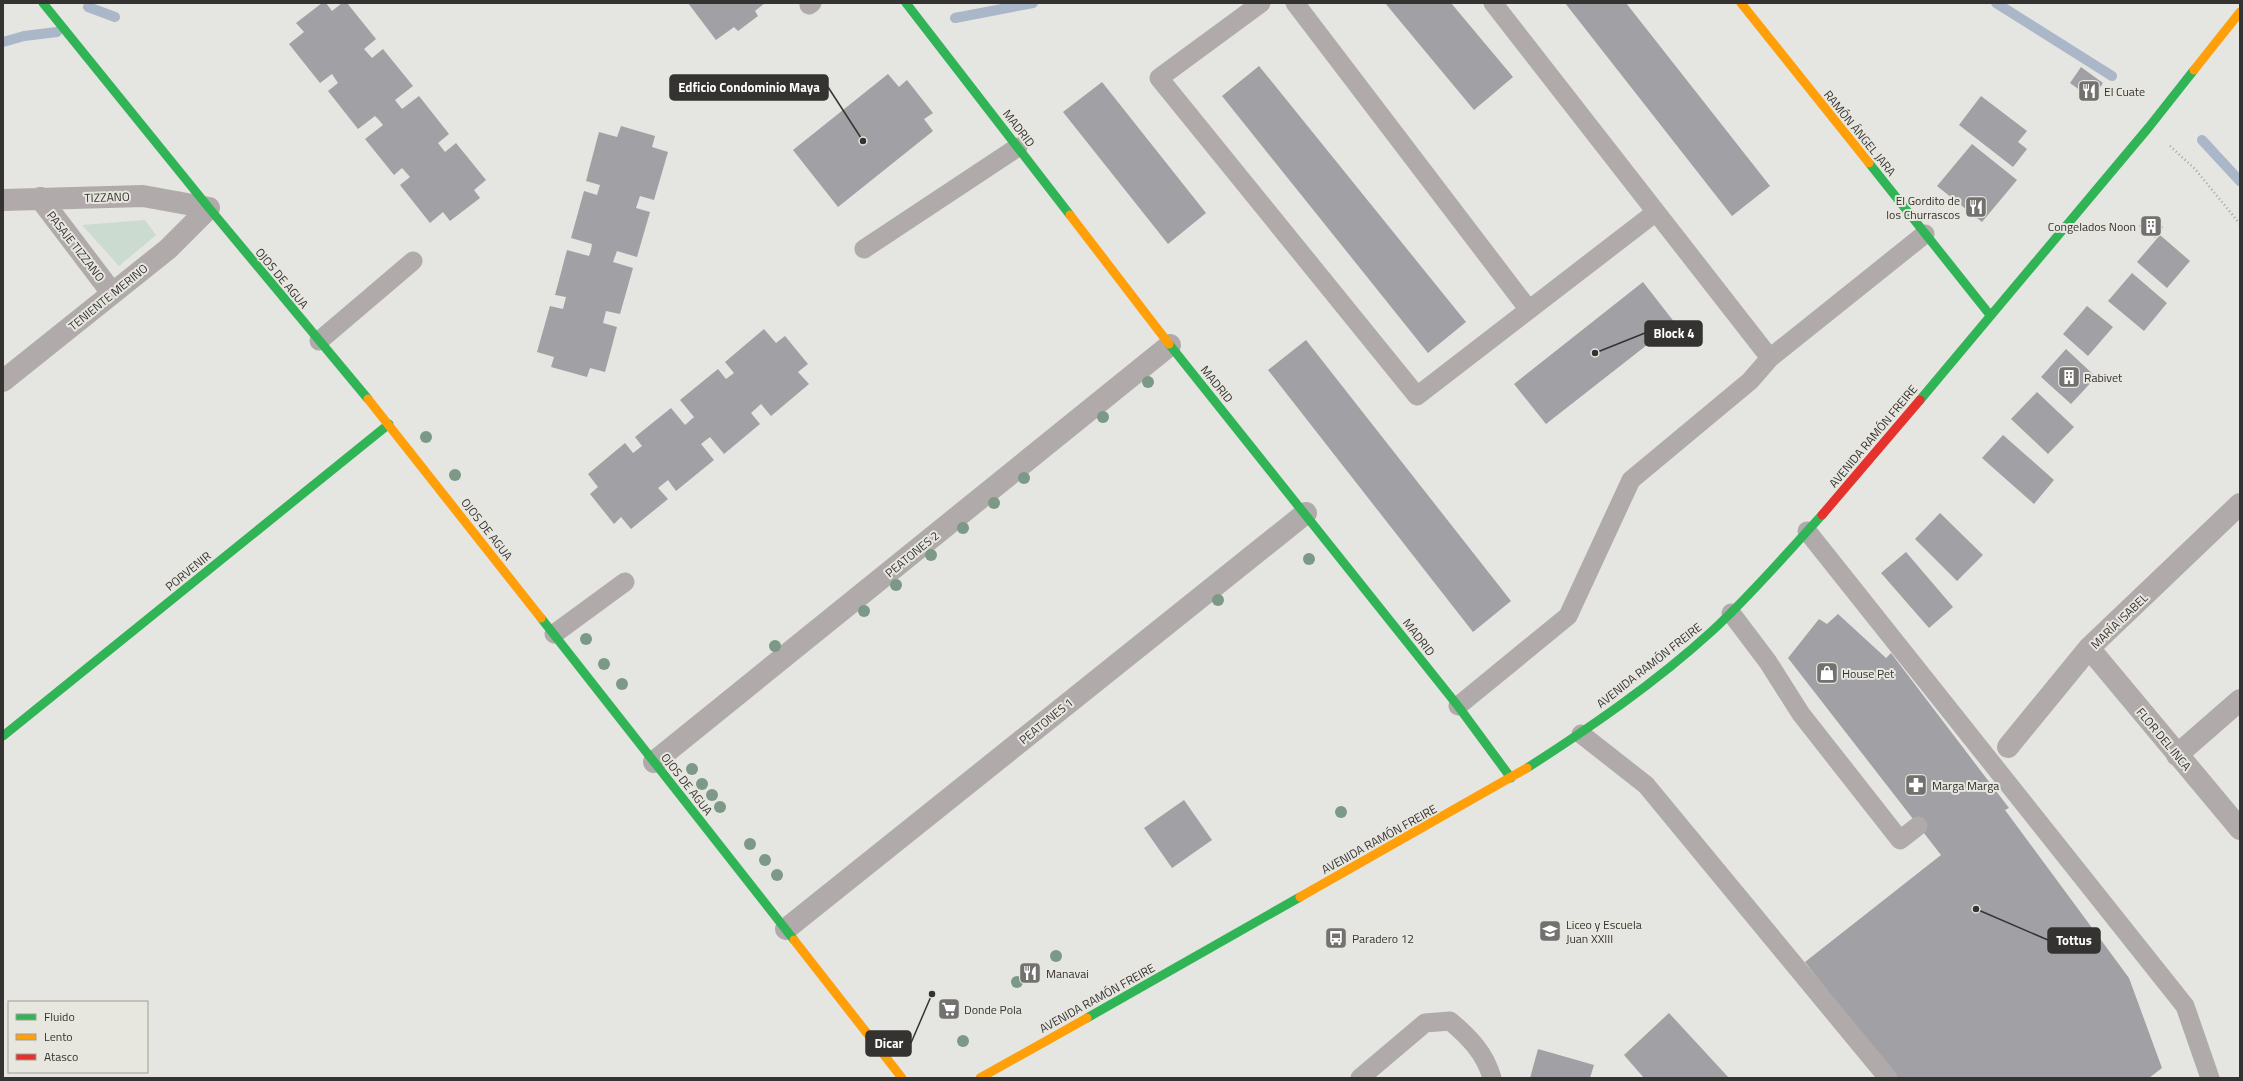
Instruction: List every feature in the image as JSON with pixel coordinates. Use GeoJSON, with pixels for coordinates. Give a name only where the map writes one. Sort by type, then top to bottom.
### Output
{"type":"FeatureCollection","features":[{"type":"Feature","properties":{"kind":"street","name":"MADRID"},"geometry":{"type":"LineString","coordinates":[[906,3],[1170,345],[1306,513],[1458,706],[1511,778]]}},
{"type":"Feature","properties":{"kind":"street","name":"RAMÓN ÁNGEL JARA"},"geometry":{"type":"LineString","coordinates":[[1741,3],[1990,315]]}},
{"type":"Feature","properties":{"kind":"street","name":"OJOS DE AGUA"},"geometry":{"type":"LineString","coordinates":[[45,5],[78,48],[209,208],[389,424],[902,1078]]}},
{"type":"Feature","properties":{"kind":"street","name":"AVENIDA RAMÓN FREIRE"},"geometry":{"type":"LineString","coordinates":[[980,1078],[1511,778],[1581,734],[1694,648],[1776,567],[1830,506],[2149,127],[2240,12]]}},
{"type":"Feature","properties":{"kind":"street","name":"TIZZANO"},"geometry":{"type":"LineString","coordinates":[[3,200],[143,196],[209,208]]}},
{"type":"Feature","properties":{"kind":"street","name":"PASAJE TIZZANO"},"geometry":{"type":"LineString","coordinates":[[40,198],[112,293]]}},
{"type":"Feature","properties":{"kind":"street","name":"TENIENTE MERINO"},"geometry":{"type":"LineString","coordinates":[[3,381],[168,249],[209,208]]}},
{"type":"Feature","properties":{"kind":"street","name":"PEATONES 2"},"geometry":{"type":"LineString","coordinates":[[654,762],[1170,345]]}},
{"type":"Feature","properties":{"kind":"street","name":"PORVENIR"},"geometry":{"type":"LineString","coordinates":[[3,736],[389,424]]}},
{"type":"Feature","properties":{"kind":"street","name":"MARÍA ISABEL"},"geometry":{"type":"LineString","coordinates":[[2008,747],[2090,648],[2240,504]]}},
{"type":"Feature","properties":{"kind":"street","name":"PEATONES 1"},"geometry":{"type":"LineString","coordinates":[[786,929],[1306,513]]}},
{"type":"Feature","properties":{"kind":"street","name":"FLOR DEL INCA"},"geometry":{"type":"LineString","coordinates":[[2090,648],[2177,755],[2240,829]]}},
{"type":"Feature","properties":{"kind":"street"},"geometry":{"type":"LineString","coordinates":[[2177,755],[2240,700]]}},
{"type":"Feature","properties":{"kind":"lane"},"geometry":{"type":"LineString","coordinates":[[1261,3],[1159,78],[1417,396],[1656,212]]}},
{"type":"Feature","properties":{"kind":"lane"},"geometry":{"type":"LineString","coordinates":[[1295,3],[1529,310]]}},
{"type":"Feature","properties":{"kind":"lane"},"geometry":{"type":"LineString","coordinates":[[1493,3],[1770,358]]}},
{"type":"Feature","properties":{"kind":"lane"},"geometry":{"type":"LineString","coordinates":[[864,249],[1018,147]]}},
{"type":"Feature","properties":{"kind":"lane"},"geometry":{"type":"LineString","coordinates":[[1458,706],[1568,616],[1631,480],[1750,381],[1770,358],[1925,234]]}},
{"type":"Feature","properties":{"kind":"lane"},"geometry":{"type":"LineString","coordinates":[[319,341],[413,261]]}},
{"type":"Feature","properties":{"kind":"lane"},"geometry":{"type":"LineString","coordinates":[[1807,531],[1990,770],[2185,1006],[2210,1078]]}},
{"type":"Feature","properties":{"kind":"lane"},"geometry":{"type":"LineString","coordinates":[[554,634],[625,582]]}},
{"type":"Feature","properties":{"kind":"lane"},"geometry":{"type":"LineString","coordinates":[[1731,613],[1768,662],[1801,714],[1900,840],[1918,826]]}},
{"type":"Feature","properties":{"kind":"lane"},"geometry":{"type":"LineString","coordinates":[[1581,734],[1646,785],[1774,942],[1888,1078]]}},
{"type":"Feature","properties":{"kind":"lane"},"geometry":{"type":"LineString","coordinates":[[1990,770],[2008,747]]}},
{"type":"Feature","properties":{"kind":"lane"},"geometry":{"type":"LineString","coordinates":[[1360,1078],[1425,1023],[1450,1021],[1469,1037],[1488,1064],[1492,1078]]}},
{"type":"Feature","properties":{"kind":"path"},"geometry":{"type":"LineString","coordinates":[[2195,169],[2240,224]]}},
{"type":"Feature","properties":{"kind":"green space"},"geometry":{"type":"Polygon","coordinates":[[[145,220],[156,235],[119,266],[82,225],[145,220]]]}},
{"type":"Feature","properties":{"kind":"building"},"geometry":{"type":"Polygon","coordinates":[[[322,3],[326,3],[332,11],[342,3],[347,3],[376,39],[364,49],[372,58],[383,49],[413,86],[395,100],[402,109],[419,96],[449,134],[438,143],[445,152],[456,143],[486,180],[474,190],[480,198],[450,221],[443,212],[430,223],[400,185],[410,177],[402,168],[394,175],[365,139],[383,125],[375,116],[358,129],[328,91],[338,83],[332,74],[320,83],[289,44],[304,32],[296,23],[322,3]]]}},
{"type":"Feature","properties":{"kind":"building"},"geometry":{"type":"Polygon","coordinates":[[[688,3],[765,3],[755,11],[758,16],[738,31],[734,27],[716,40],[688,3]]]}},
{"type":"Feature","properties":{"kind":"building"},"geometry":{"type":"Polygon","coordinates":[[[1385,3],[1451,3],[1513,77],[1474,110],[1385,3]]]}},
{"type":"Feature","properties":{"kind":"building"},"geometry":{"type":"Polygon","coordinates":[[[1565,3],[1626,3],[1770,186],[1732,216],[1565,3]]]}},
{"type":"Feature","properties":{"kind":"building"},"geometry":{"type":"Polygon","coordinates":[[[1259,66],[1466,322],[1428,353],[1222,96],[1259,66]]]}},
{"type":"Feature","properties":{"kind":"building","name":"El Cuate"},"geometry":{"type":"Polygon","coordinates":[[[2081,67],[2103,83],[2092,99],[2070,83],[2081,67]]]}},
{"type":"Feature","properties":{"kind":"building"},"geometry":{"type":"Polygon","coordinates":[[[888,74],[899,87],[907,80],[933,113],[924,119],[933,131],[838,207],[793,150],[888,74]]]}},
{"type":"Feature","properties":{"kind":"building"},"geometry":{"type":"Polygon","coordinates":[[[1102,82],[1206,213],[1168,244],[1063,112],[1102,82]]]}},
{"type":"Feature","properties":{"kind":"building"},"geometry":{"type":"Polygon","coordinates":[[[1981,96],[2027,131],[2018,142],[2027,149],[2013,167],[1959,125],[1981,96]]]}},
{"type":"Feature","properties":{"kind":"building"},"geometry":{"type":"Polygon","coordinates":[[[621,126],[655,136],[652,147],[668,152],[654,200],[640,196],[636,208],[650,212],[637,257],[617,251],[613,262],[633,268],[620,314],[606,311],[603,323],[617,327],[605,372],[590,368],[587,377],[551,367],[554,357],[537,352],[550,306],[563,309],[566,297],[555,295],[567,250],[589,256],[591,250],[592,244],[571,238],[584,191],[597,195],[600,185],[586,181],[599,132],[617,137],[621,126]]]}},
{"type":"Feature","properties":{"kind":"building"},"geometry":{"type":"Polygon","coordinates":[[[1972,144],[2017,180],[1982,222],[1937,186],[1972,144]]]}},
{"type":"Feature","properties":{"kind":"building","name":"Congelados Noon"},"geometry":{"type":"Polygon","coordinates":[[[2148,215],[2163,227],[2155,238],[2139,226],[2148,215]]]}},
{"type":"Feature","properties":{"kind":"building"},"geometry":{"type":"Polygon","coordinates":[[[2160,235],[2190,261],[2167,288],[2137,262],[2160,235]]]}},
{"type":"Feature","properties":{"kind":"building"},"geometry":{"type":"Polygon","coordinates":[[[2132,273],[2167,303],[2144,331],[2108,301],[2132,273]]]}},
{"type":"Feature","properties":{"kind":"building"},"geometry":{"type":"Polygon","coordinates":[[[1643,282],[1675,323],[1546,424],[1514,384],[1643,282]]]}},
{"type":"Feature","properties":{"kind":"building"},"geometry":{"type":"Polygon","coordinates":[[[2087,306],[2113,327],[2088,356],[2063,334],[2087,306]]]}},
{"type":"Feature","properties":{"kind":"building"},"geometry":{"type":"Polygon","coordinates":[[[764,329],[776,343],[785,336],[808,364],[798,372],[809,384],[771,416],[761,404],[751,413],[760,424],[724,454],[710,437],[701,444],[714,460],[676,491],[668,480],[658,488],[668,499],[631,529],[621,517],[614,524],[590,494],[598,487],[588,474],[625,443],[633,453],[642,446],[635,437],[671,408],[685,425],[694,417],[680,400],[718,369],[726,379],[734,373],[725,362],[764,329]]]}},
{"type":"Feature","properties":{"kind":"building"},"geometry":{"type":"Polygon","coordinates":[[[1306,340],[1511,601],[1473,632],[1268,370],[1306,340]]]}},
{"type":"Feature","properties":{"kind":"building","name":"Rabivet"},"geometry":{"type":"Polygon","coordinates":[[[2066,349],[2096,377],[2071,404],[2041,377],[2066,349]]]}},
{"type":"Feature","properties":{"kind":"building"},"geometry":{"type":"Polygon","coordinates":[[[2037,392],[2074,427],[2048,454],[2011,419],[2037,392]]]}},
{"type":"Feature","properties":{"kind":"building"},"geometry":{"type":"Polygon","coordinates":[[[2003,435],[2054,480],[2034,504],[1982,458],[2003,435]]]}},
{"type":"Feature","properties":{"kind":"building"},"geometry":{"type":"Polygon","coordinates":[[[1940,513],[1983,555],[1957,581],[1915,539],[1940,513]]]}},
{"type":"Feature","properties":{"kind":"building"},"geometry":{"type":"Polygon","coordinates":[[[1906,552],[1953,607],[1929,628],[1881,573],[1906,552]]]}},
{"type":"Feature","properties":{"kind":"building"},"geometry":{"type":"Polygon","coordinates":[[[1838,614],[1886,658],[1891,653],[2009,808],[2005,810],[2129,978],[2162,1068],[2149,1078],[1895,1078],[1805,962],[1941,855],[1788,658],[1819,619],[1827,624],[1838,614]]]}},
{"type":"Feature","properties":{"kind":"building"},"geometry":{"type":"Polygon","coordinates":[[[1184,800],[1212,840],[1172,868],[1144,828],[1184,800]]]}},
{"type":"Feature","properties":{"kind":"building"},"geometry":{"type":"Polygon","coordinates":[[[1669,1013],[1729,1078],[1644,1078],[1624,1055],[1669,1013]]]}},
{"type":"Feature","properties":{"kind":"building"},"geometry":{"type":"Polygon","coordinates":[[[1538,1049],[1594,1065],[1590,1078],[1530,1078],[1538,1049]]]}},
{"type":"Feature","properties":{"kind":"waterway"},"geometry":{"type":"LineString","coordinates":[[955,18],[1033,3]]}},
{"type":"Feature","properties":{"kind":"waterway"},"geometry":{"type":"LineString","coordinates":[[1996,3],[2112,76]]}},
{"type":"Feature","properties":{"kind":"waterway"},"geometry":{"type":"LineString","coordinates":[[88,7],[115,17]]}},
{"type":"Feature","properties":{"kind":"waterway"},"geometry":{"type":"LineString","coordinates":[[3,42],[24,36],[57,32]]}},
{"type":"Feature","properties":{"kind":"waterway"},"geometry":{"type":"LineString","coordinates":[[2202,140],[2240,181]]}},
{"type":"Feature","properties":{"kind":"traffic: fast"},"geometry":{"type":"LineString","coordinates":[[43,3],[209,208],[368,399]]}},
{"type":"Feature","properties":{"kind":"traffic: fast"},"geometry":{"type":"LineString","coordinates":[[906,3],[1070,215]]}},
{"type":"Feature","properties":{"kind":"traffic: fast"},"geometry":{"type":"LineString","coordinates":[[1920,400],[2149,127],[2194,70]]}},
{"type":"Feature","properties":{"kind":"traffic: fast"},"geometry":{"type":"LineString","coordinates":[[1869,163],[1990,315]]}},
{"type":"Feature","properties":{"kind":"traffic: fast"},"geometry":{"type":"LineString","coordinates":[[1169,344],[1458,706],[1511,778]]}},
{"type":"Feature","properties":{"kind":"traffic: fast"},"geometry":{"type":"LineString","coordinates":[[3,736],[389,424]]}},
{"type":"Feature","properties":{"kind":"traffic: fast"},"geometry":{"type":"LineString","coordinates":[[1527,768],[1575,737],[1668,669],[1712,631],[1741,603],[1822,515]]}},
{"type":"Feature","properties":{"kind":"traffic: fast"},"geometry":{"type":"LineString","coordinates":[[541,618],[794,940]]}},
{"type":"Feature","properties":{"kind":"traffic: fast"},"geometry":{"type":"LineString","coordinates":[[1087,1018],[1300,897]]}},
{"type":"Feature","properties":{"kind":"traffic: slow"},"geometry":{"type":"LineString","coordinates":[[1741,3],[1869,163]]}},
{"type":"Feature","properties":{"kind":"traffic: slow"},"geometry":{"type":"LineString","coordinates":[[2194,70],[2240,12]]}},
{"type":"Feature","properties":{"kind":"traffic: slow"},"geometry":{"type":"LineString","coordinates":[[1070,215],[1169,344]]}},
{"type":"Feature","properties":{"kind":"traffic: slow"},"geometry":{"type":"LineString","coordinates":[[368,399],[541,618]]}},
{"type":"Feature","properties":{"kind":"traffic: slow"},"geometry":{"type":"LineString","coordinates":[[1300,897],[1527,768]]}},
{"type":"Feature","properties":{"kind":"traffic: slow"},"geometry":{"type":"LineString","coordinates":[[794,940],[902,1078]]}},
{"type":"Feature","properties":{"kind":"traffic: slow"},"geometry":{"type":"LineString","coordinates":[[980,1078],[1087,1018]]}},
{"type":"Feature","properties":{"kind":"traffic: jam"},"geometry":{"type":"LineString","coordinates":[[1822,515],[1920,400]]}},
{"type":"Feature","properties":{"kind":"place","name":"El Cuate"},"geometry":{"type":"Point","coordinates":[2089,91]}},
{"type":"Feature","properties":{"kind":"place","name":"Edficio Condominio Maya"},"geometry":{"type":"Point","coordinates":[863,141]}},
{"type":"Feature","properties":{"kind":"place","name":"El Gordito de los Churrascos"},"geometry":{"type":"Point","coordinates":[1976,207]}},
{"type":"Feature","properties":{"kind":"place","name":"Congelados Noon"},"geometry":{"type":"Point","coordinates":[2151,226]}},
{"type":"Feature","properties":{"kind":"place","name":"Block 4"},"geometry":{"type":"Point","coordinates":[1595,353]}},
{"type":"Feature","properties":{"kind":"place","name":"Rabivet"},"geometry":{"type":"Point","coordinates":[2069,377]}},
{"type":"Feature","properties":{"kind":"place","name":"House Pet"},"geometry":{"type":"Point","coordinates":[1827,673]}},
{"type":"Feature","properties":{"kind":"place","name":"Marga Marga"},"geometry":{"type":"Point","coordinates":[1916,785]}},
{"type":"Feature","properties":{"kind":"place","name":"Tottus"},"geometry":{"type":"Point","coordinates":[1976,909]}},
{"type":"Feature","properties":{"kind":"place","name":"Liceo y Escuela Juan XXIII"},"geometry":{"type":"Point","coordinates":[1550,931]}},
{"type":"Feature","properties":{"kind":"place","name":"Paradero 12"},"geometry":{"type":"Point","coordinates":[1336,938]}},
{"type":"Feature","properties":{"kind":"place","name":"Manavai"},"geometry":{"type":"Point","coordinates":[1030,973]}},
{"type":"Feature","properties":{"kind":"place","name":"Dicar"},"geometry":{"type":"Point","coordinates":[932,994]}},
{"type":"Feature","properties":{"kind":"place","name":"Donde Pola"},"geometry":{"type":"Point","coordinates":[949,1009]}}]}
